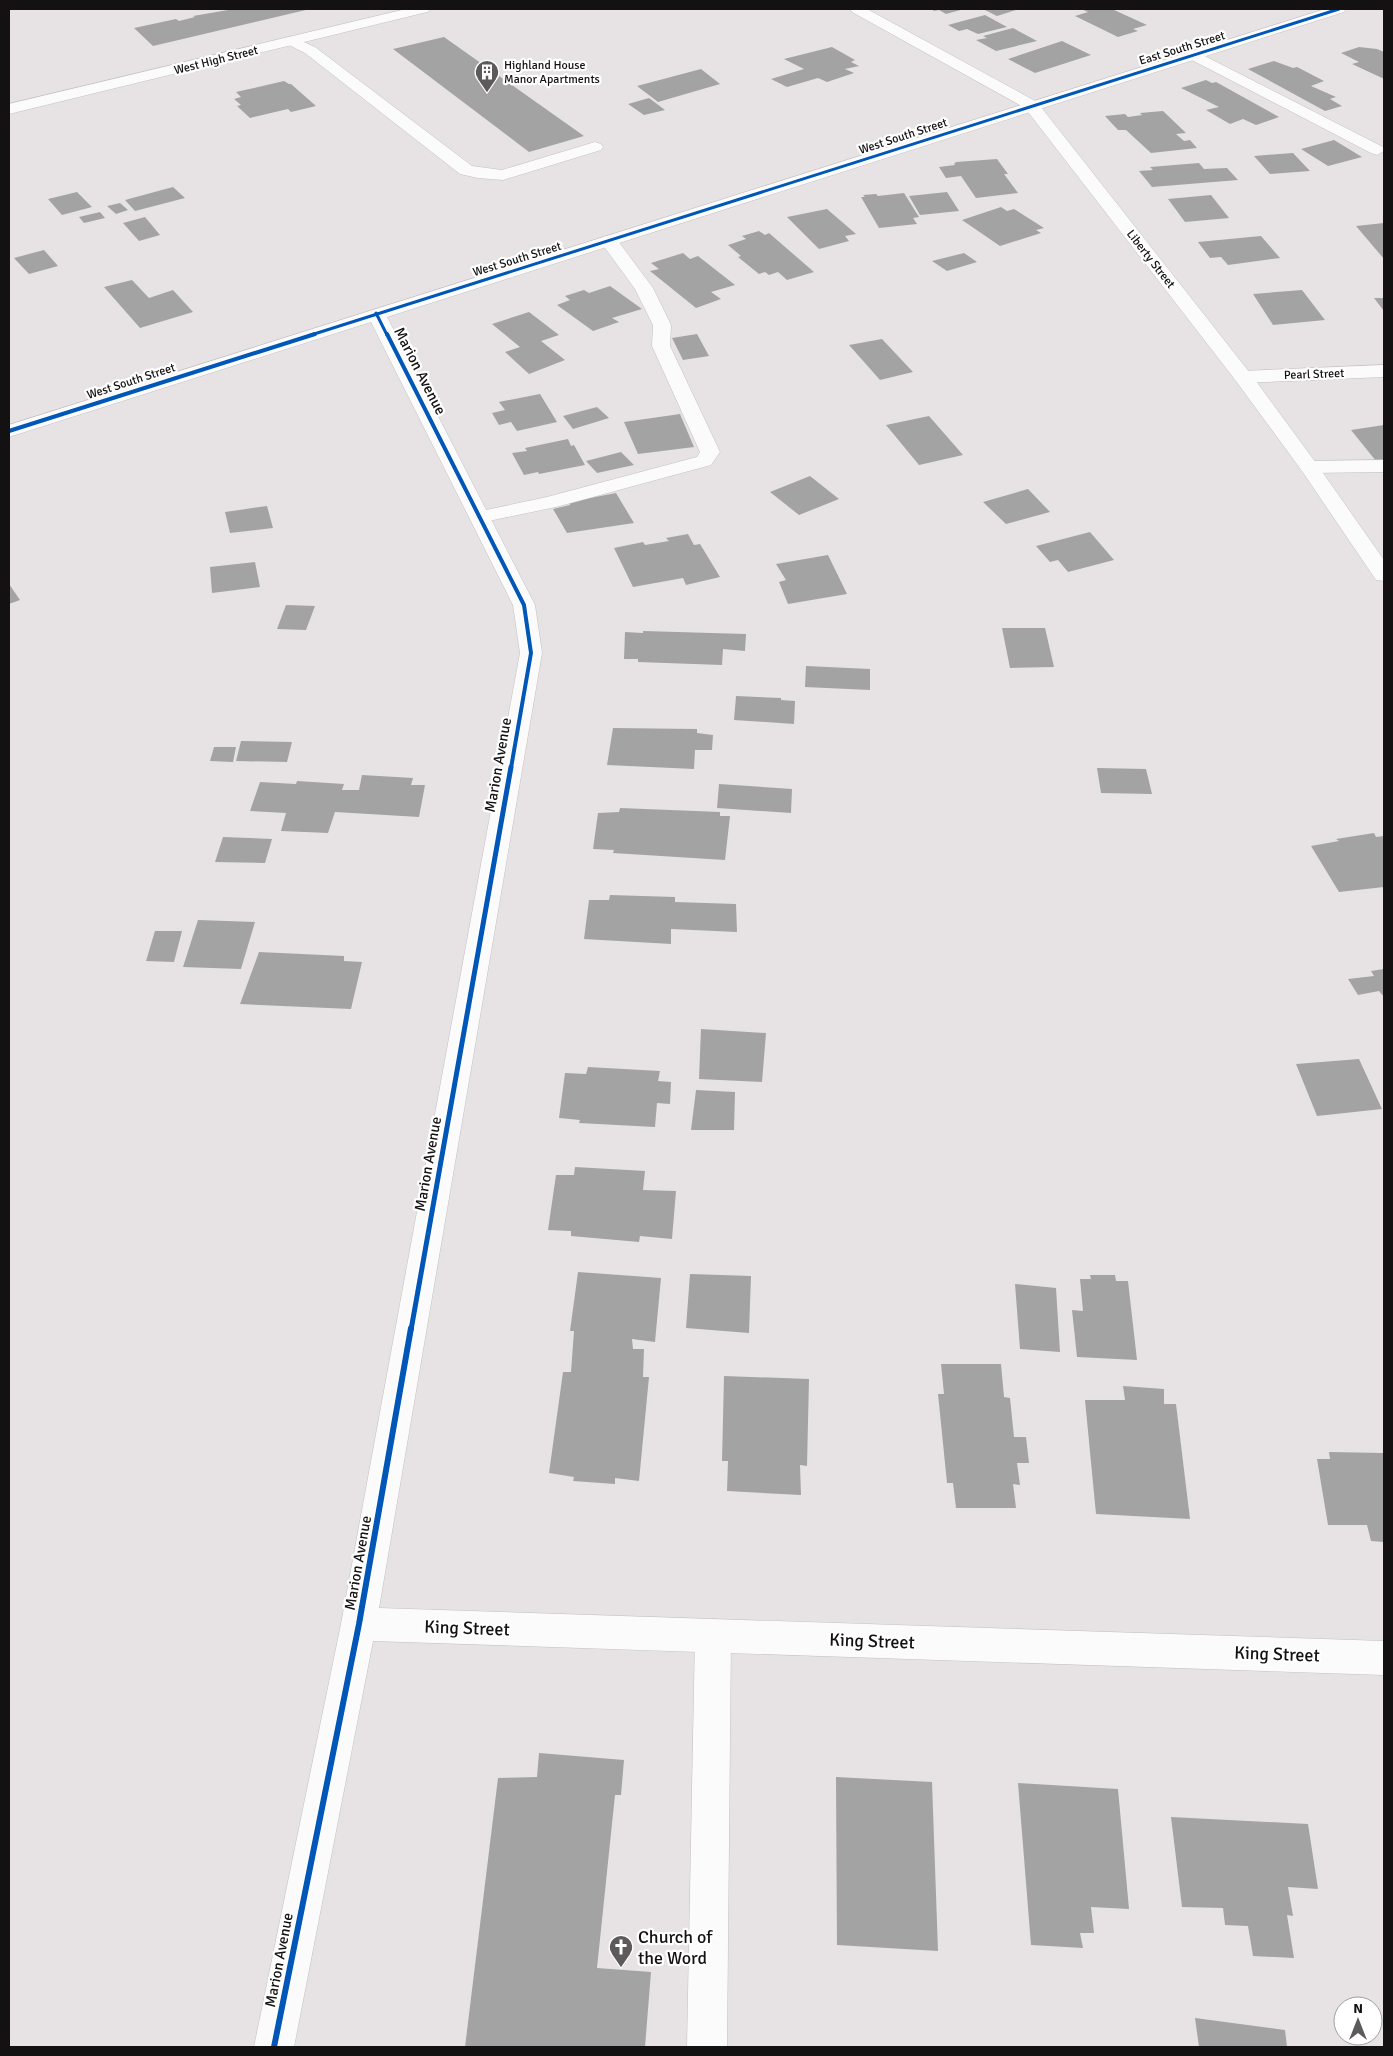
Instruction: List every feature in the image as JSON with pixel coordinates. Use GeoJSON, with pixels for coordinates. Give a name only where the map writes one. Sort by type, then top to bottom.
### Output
{"type":"FeatureCollection","features":[{"type":"Feature","properties":{"kind":"street","name":"West High Street"},"geometry":{"type":"LineString","coordinates":[[9,109],[423,9]]}},
{"type":"Feature","properties":{"kind":"street","name":"Liberty Street"},"geometry":{"type":"LineString","coordinates":[[857,9],[1031,105],[1243,377],[1309,467],[1384,575]]}},
{"type":"Feature","properties":{"kind":"street","name":"East South Street"},"geometry":{"type":"LineString","coordinates":[[1031,105],[1339,9]]}},
{"type":"Feature","properties":{"kind":"street"},"geometry":{"type":"LineString","coordinates":[[292,41],[310,50],[466,170],[503,175],[595,147]]}},
{"type":"Feature","properties":{"kind":"street"},"geometry":{"type":"LineString","coordinates":[[1193,55],[1377,150]]}},
{"type":"Feature","properties":{"kind":"street","name":"West South Street"},"geometry":{"type":"LineString","coordinates":[[9,431],[1031,105]]}},
{"type":"Feature","properties":{"kind":"street"},"geometry":{"type":"LineString","coordinates":[[479,517],[549,503],[704,461],[710,452],[661,346],[662,325],[644,288],[609,241]]}},
{"type":"Feature","properties":{"kind":"street","name":"Marion Avenue"},"geometry":{"type":"LineString","coordinates":[[274,2047],[360,1624],[531,653],[524,605],[376,313]]}},
{"type":"Feature","properties":{"kind":"street","name":"Pearl Street"},"geometry":{"type":"LineString","coordinates":[[1243,377],[1384,371]]}},
{"type":"Feature","properties":{"kind":"street"},"geometry":{"type":"LineString","coordinates":[[1309,467],[1384,466]]}},
{"type":"Feature","properties":{"kind":"street","name":"King Street"},"geometry":{"type":"LineString","coordinates":[[360,1624],[1384,1658]]}},
{"type":"Feature","properties":{"kind":"street"},"geometry":{"type":"LineString","coordinates":[[707,2047],[713,1636]]}},
{"type":"Feature","properties":{"kind":"building"},"geometry":{"type":"Polygon","coordinates":[[[227,9],[310,9],[153,46],[134,28],[176,19],[179,21],[227,9]]]}},
{"type":"Feature","properties":{"kind":"building"},"geometry":{"type":"Polygon","coordinates":[[[931,9],[964,9],[946,14],[939,10],[934,11],[931,9]]]}},
{"type":"Feature","properties":{"kind":"building"},"geometry":{"type":"Polygon","coordinates":[[[983,9],[1014,9],[1016,10],[997,16],[983,9]]]}},
{"type":"Feature","properties":{"kind":"building"},"geometry":{"type":"Polygon","coordinates":[[[1081,9],[1112,9],[1147,25],[1133,29],[1138,31],[1118,37],[1075,16],[1088,12],[1081,9]]]}},
{"type":"Feature","properties":{"kind":"building"},"geometry":{"type":"Polygon","coordinates":[[[985,15],[1007,27],[978,34],[967,29],[959,31],[948,25],[985,15]]]}},
{"type":"Feature","properties":{"kind":"building"},"geometry":{"type":"Polygon","coordinates":[[[1013,28],[1037,41],[996,51],[976,40],[987,38],[983,36],[1013,28]]]}},
{"type":"Feature","properties":{"kind":"building","name":"Highland House Manor Apartments"},"geometry":{"type":"Polygon","coordinates":[[[444,37],[584,136],[529,152],[393,49],[444,37]]]}},
{"type":"Feature","properties":{"kind":"building"},"geometry":{"type":"Polygon","coordinates":[[[1062,41],[1091,55],[1035,73],[1008,59],[1062,41]]]}},
{"type":"Feature","properties":{"kind":"building"},"geometry":{"type":"Polygon","coordinates":[[[832,47],[855,60],[851,62],[859,66],[845,69],[854,73],[827,82],[818,78],[787,87],[771,79],[804,69],[784,59],[832,47]]]}},
{"type":"Feature","properties":{"kind":"building"},"geometry":{"type":"Polygon","coordinates":[[[1359,47],[1377,49],[1384,52],[1384,78],[1352,64],[1359,62],[1341,53],[1359,47]]]}},
{"type":"Feature","properties":{"kind":"building"},"geometry":{"type":"Polygon","coordinates":[[[1274,61],[1293,68],[1297,67],[1324,81],[1311,86],[1336,97],[1330,99],[1342,106],[1325,111],[1248,69],[1274,61]]]}},
{"type":"Feature","properties":{"kind":"building"},"geometry":{"type":"Polygon","coordinates":[[[701,69],[720,84],[658,102],[637,86],[701,69]]]}},
{"type":"Feature","properties":{"kind":"building"},"geometry":{"type":"Polygon","coordinates":[[[1206,80],[1212,83],[1216,82],[1279,117],[1256,125],[1243,119],[1230,124],[1206,110],[1219,107],[1181,88],[1206,80]]]}},
{"type":"Feature","properties":{"kind":"building"},"geometry":{"type":"Polygon","coordinates":[[[284,81],[291,84],[316,106],[291,112],[288,109],[250,118],[237,106],[241,105],[234,99],[241,97],[236,92],[284,81]]]}},
{"type":"Feature","properties":{"kind":"building"},"geometry":{"type":"Polygon","coordinates":[[[649,98],[665,110],[644,115],[628,104],[649,98]]]}},
{"type":"Feature","properties":{"kind":"building"},"geometry":{"type":"Polygon","coordinates":[[[1163,111],[1186,133],[1176,134],[1184,141],[1190,140],[1197,148],[1151,153],[1126,130],[1118,130],[1105,116],[1125,114],[1128,117],[1142,115],[1140,113],[1163,111]]]}},
{"type":"Feature","properties":{"kind":"building"},"geometry":{"type":"Polygon","coordinates":[[[1334,140],[1362,157],[1328,166],[1301,149],[1334,140]]]}},
{"type":"Feature","properties":{"kind":"building"},"geometry":{"type":"Polygon","coordinates":[[[1293,153],[1310,171],[1270,174],[1254,156],[1293,153]]]}},
{"type":"Feature","properties":{"kind":"building"},"geometry":{"type":"Polygon","coordinates":[[[997,159],[1008,174],[1004,174],[1018,193],[976,198],[961,176],[946,178],[939,167],[955,165],[956,162],[997,159]]]}},
{"type":"Feature","properties":{"kind":"building"},"geometry":{"type":"Polygon","coordinates":[[[1199,163],[1204,169],[1227,168],[1238,180],[1152,187],[1139,171],[1153,170],[1150,167],[1199,163]]]}},
{"type":"Feature","properties":{"kind":"building"},"geometry":{"type":"Polygon","coordinates":[[[173,187],[185,198],[135,211],[125,200],[173,187]]]}},
{"type":"Feature","properties":{"kind":"building"},"geometry":{"type":"Polygon","coordinates":[[[77,192],[92,207],[62,215],[48,199],[77,192]]]}},
{"type":"Feature","properties":{"kind":"building"},"geometry":{"type":"Polygon","coordinates":[[[947,192],[959,211],[920,215],[909,196],[947,192]]]}},
{"type":"Feature","properties":{"kind":"building"},"geometry":{"type":"Polygon","coordinates":[[[904,193],[919,217],[913,218],[917,224],[879,228],[861,197],[865,197],[863,195],[876,194],[878,196],[904,193]]]}},
{"type":"Feature","properties":{"kind":"building"},"geometry":{"type":"Polygon","coordinates":[[[1211,195],[1229,218],[1185,222],[1168,199],[1211,195]]]}},
{"type":"Feature","properties":{"kind":"building"},"geometry":{"type":"Polygon","coordinates":[[[120,203],[128,210],[116,214],[107,206],[120,203]]]}},
{"type":"Feature","properties":{"kind":"building"},"geometry":{"type":"Polygon","coordinates":[[[1001,207],[1007,211],[1014,209],[1044,228],[1036,230],[1041,233],[1000,246],[962,220],[1001,207]]]}},
{"type":"Feature","properties":{"kind":"building"},"geometry":{"type":"Polygon","coordinates":[[[827,209],[856,234],[845,236],[849,241],[819,249],[787,217],[827,209]]]}},
{"type":"Feature","properties":{"kind":"building"},"geometry":{"type":"Polygon","coordinates":[[[100,212],[105,218],[84,223],[79,217],[100,212]]]}},
{"type":"Feature","properties":{"kind":"building"},"geometry":{"type":"Polygon","coordinates":[[[145,217],[160,235],[139,241],[123,223],[145,217]]]}},
{"type":"Feature","properties":{"kind":"building"},"geometry":{"type":"Polygon","coordinates":[[[1384,223],[1384,259],[1356,226],[1384,223]]]}},
{"type":"Feature","properties":{"kind":"building"},"geometry":{"type":"Polygon","coordinates":[[[759,231],[765,235],[769,233],[814,272],[787,280],[778,272],[769,275],[765,272],[759,274],[738,257],[741,256],[728,245],[746,239],[742,236],[759,231]]]}},
{"type":"Feature","properties":{"kind":"building"},"geometry":{"type":"Polygon","coordinates":[[[1261,236],[1280,258],[1228,265],[1221,257],[1210,258],[1198,242],[1261,236]]]}},
{"type":"Feature","properties":{"kind":"building"},"geometry":{"type":"Polygon","coordinates":[[[44,250],[58,266],[29,274],[14,258],[44,250]]]}},
{"type":"Feature","properties":{"kind":"building"},"geometry":{"type":"Polygon","coordinates":[[[683,253],[690,259],[698,256],[735,285],[711,292],[721,299],[696,308],[650,271],[659,269],[651,263],[683,253]]]}},
{"type":"Feature","properties":{"kind":"building"},"geometry":{"type":"Polygon","coordinates":[[[964,253],[977,262],[947,271],[932,261],[964,253]]]}},
{"type":"Feature","properties":{"kind":"building"},"geometry":{"type":"Polygon","coordinates":[[[132,280],[149,298],[173,290],[193,312],[140,328],[104,287],[132,280]]]}},
{"type":"Feature","properties":{"kind":"building"},"geometry":{"type":"Polygon","coordinates":[[[610,286],[642,309],[612,318],[619,322],[593,331],[557,305],[570,300],[565,296],[584,290],[589,293],[610,286]]]}},
{"type":"Feature","properties":{"kind":"building"},"geometry":{"type":"Polygon","coordinates":[[[1302,290],[1325,320],[1273,325],[1253,294],[1302,290]]]}},
{"type":"Feature","properties":{"kind":"building"},"geometry":{"type":"Polygon","coordinates":[[[1374,298],[1384,298],[1384,311],[1374,298]]]}},
{"type":"Feature","properties":{"kind":"building"},"geometry":{"type":"Polygon","coordinates":[[[529,312],[559,335],[541,341],[565,360],[529,374],[505,352],[520,347],[492,324],[529,312]]]}},
{"type":"Feature","properties":{"kind":"building"},"geometry":{"type":"Polygon","coordinates":[[[697,334],[709,356],[683,360],[672,338],[697,334]]]}},
{"type":"Feature","properties":{"kind":"building"},"geometry":{"type":"Polygon","coordinates":[[[882,339],[913,372],[880,380],[849,345],[882,339]]]}},
{"type":"Feature","properties":{"kind":"building"},"geometry":{"type":"Polygon","coordinates":[[[540,394],[557,422],[517,431],[511,422],[499,425],[492,413],[505,410],[499,402],[540,394]]]}},
{"type":"Feature","properties":{"kind":"building"},"geometry":{"type":"Polygon","coordinates":[[[597,407],[609,418],[573,429],[563,416],[597,407]]]}},
{"type":"Feature","properties":{"kind":"building"},"geometry":{"type":"Polygon","coordinates":[[[680,414],[694,447],[638,454],[624,422],[680,414]]]}},
{"type":"Feature","properties":{"kind":"building"},"geometry":{"type":"Polygon","coordinates":[[[929,416],[963,455],[919,465],[886,425],[929,416]]]}},
{"type":"Feature","properties":{"kind":"building"},"geometry":{"type":"Polygon","coordinates":[[[1384,425],[1384,460],[1376,461],[1351,430],[1384,425]]]}},
{"type":"Feature","properties":{"kind":"building"},"geometry":{"type":"Polygon","coordinates":[[[568,439],[571,446],[574,445],[585,465],[524,475],[512,453],[527,451],[525,448],[568,439]]]}},
{"type":"Feature","properties":{"kind":"building"},"geometry":{"type":"Polygon","coordinates":[[[621,452],[634,465],[597,473],[586,461],[621,452]]]}},
{"type":"Feature","properties":{"kind":"building"},"geometry":{"type":"Polygon","coordinates":[[[810,476],[839,499],[799,515],[770,492],[810,476]]]}},
{"type":"Feature","properties":{"kind":"building"},"geometry":{"type":"Polygon","coordinates":[[[1028,489],[1050,512],[1006,524],[983,502],[1028,489]]]}},
{"type":"Feature","properties":{"kind":"building"},"geometry":{"type":"Polygon","coordinates":[[[616,493],[634,523],[567,533],[553,509],[570,505],[569,502],[616,493]]]}},
{"type":"Feature","properties":{"kind":"building"},"geometry":{"type":"Polygon","coordinates":[[[267,506],[273,528],[230,533],[225,512],[267,506]]]}},
{"type":"Feature","properties":{"kind":"building"},"geometry":{"type":"Polygon","coordinates":[[[1090,532],[1114,560],[1068,572],[1058,560],[1050,562],[1036,546],[1090,532]]]}},
{"type":"Feature","properties":{"kind":"building"},"geometry":{"type":"Polygon","coordinates":[[[688,534],[694,545],[700,544],[720,577],[686,585],[683,578],[633,587],[614,548],[643,542],[645,545],[669,541],[666,538],[688,534]]]}},
{"type":"Feature","properties":{"kind":"building"},"geometry":{"type":"Polygon","coordinates":[[[828,555],[847,594],[788,604],[779,582],[786,580],[776,564],[828,555]]]}},
{"type":"Feature","properties":{"kind":"building"},"geometry":{"type":"Polygon","coordinates":[[[255,562],[260,587],[212,593],[210,567],[255,562]]]}},
{"type":"Feature","properties":{"kind":"building"},"geometry":{"type":"Polygon","coordinates":[[[9,584],[20,600],[9,604],[9,584]]]}},
{"type":"Feature","properties":{"kind":"building"},"geometry":{"type":"Polygon","coordinates":[[[286,605],[315,606],[306,630],[277,629],[286,605]]]}},
{"type":"Feature","properties":{"kind":"building"},"geometry":{"type":"Polygon","coordinates":[[[1002,628],[1045,628],[1054,667],[1010,668],[1002,628]]]}},
{"type":"Feature","properties":{"kind":"building"},"geometry":{"type":"Polygon","coordinates":[[[643,631],[746,634],[745,651],[723,649],[722,665],[638,662],[638,659],[624,659],[625,632],[643,633],[643,631]]]}},
{"type":"Feature","properties":{"kind":"building"},"geometry":{"type":"Polygon","coordinates":[[[806,666],[870,669],[870,690],[805,687],[806,666]]]}},
{"type":"Feature","properties":{"kind":"building"},"geometry":{"type":"Polygon","coordinates":[[[736,696],[781,698],[781,700],[795,701],[794,724],[734,720],[736,696]]]}},
{"type":"Feature","properties":{"kind":"building"},"geometry":{"type":"Polygon","coordinates":[[[613,728],[697,729],[697,733],[713,735],[712,750],[695,750],[694,769],[607,765],[613,728]]]}},
{"type":"Feature","properties":{"kind":"building"},"geometry":{"type":"Polygon","coordinates":[[[241,741],[292,742],[287,762],[236,761],[241,741]]]}},
{"type":"Feature","properties":{"kind":"building"},"geometry":{"type":"Polygon","coordinates":[[[214,747],[236,747],[233,762],[210,761],[214,747]]]}},
{"type":"Feature","properties":{"kind":"building"},"geometry":{"type":"Polygon","coordinates":[[[1097,768],[1146,769],[1152,794],[1101,793],[1097,768]]]}},
{"type":"Feature","properties":{"kind":"building"},"geometry":{"type":"Polygon","coordinates":[[[362,775],[413,778],[411,785],[425,785],[419,817],[335,812],[328,833],[281,831],[286,813],[250,811],[260,782],[296,784],[297,781],[344,784],[342,790],[359,790],[362,775]]]}},
{"type":"Feature","properties":{"kind":"building"},"geometry":{"type":"Polygon","coordinates":[[[719,784],[792,789],[791,813],[717,808],[719,784]]]}},
{"type":"Feature","properties":{"kind":"building"},"geometry":{"type":"Polygon","coordinates":[[[620,808],[720,812],[720,816],[730,816],[725,860],[613,853],[614,850],[593,849],[598,813],[619,812],[620,808]]]}},
{"type":"Feature","properties":{"kind":"building"},"geometry":{"type":"Polygon","coordinates":[[[1374,833],[1376,837],[1384,836],[1384,887],[1339,892],[1311,846],[1339,841],[1336,839],[1374,833]]]}},
{"type":"Feature","properties":{"kind":"building"},"geometry":{"type":"Polygon","coordinates":[[[223,837],[272,839],[265,863],[215,862],[223,837]]]}},
{"type":"Feature","properties":{"kind":"building"},"geometry":{"type":"Polygon","coordinates":[[[610,895],[675,897],[675,902],[736,904],[737,932],[671,929],[671,944],[584,939],[589,900],[609,900],[610,895]]]}},
{"type":"Feature","properties":{"kind":"building"},"geometry":{"type":"Polygon","coordinates":[[[198,920],[255,922],[241,969],[183,967],[198,920]]]}},
{"type":"Feature","properties":{"kind":"building"},"geometry":{"type":"Polygon","coordinates":[[[155,931],[182,931],[174,962],[146,961],[155,931]]]}},
{"type":"Feature","properties":{"kind":"building"},"geometry":{"type":"Polygon","coordinates":[[[259,952],[344,956],[344,961],[362,962],[351,1009],[240,1004],[259,952]]]}},
{"type":"Feature","properties":{"kind":"building"},"geometry":{"type":"Polygon","coordinates":[[[1384,969],[1384,997],[1379,991],[1358,995],[1348,979],[1374,976],[1371,971],[1384,969]]]}},
{"type":"Feature","properties":{"kind":"building"},"geometry":{"type":"Polygon","coordinates":[[[701,1029],[766,1033],[762,1082],[699,1079],[701,1029]]]}},
{"type":"Feature","properties":{"kind":"building"},"geometry":{"type":"Polygon","coordinates":[[[1359,1059],[1382,1109],[1317,1116],[1296,1064],[1359,1059]]]}},
{"type":"Feature","properties":{"kind":"building"},"geometry":{"type":"Polygon","coordinates":[[[588,1067],[660,1071],[658,1081],[671,1082],[670,1104],[657,1103],[655,1127],[579,1123],[580,1120],[559,1118],[565,1073],[586,1074],[588,1067]]]}},
{"type":"Feature","properties":{"kind":"building"},"geometry":{"type":"Polygon","coordinates":[[[696,1090],[735,1092],[734,1130],[691,1130],[696,1090]]]}},
{"type":"Feature","properties":{"kind":"building"},"geometry":{"type":"Polygon","coordinates":[[[575,1167],[645,1171],[643,1190],[676,1191],[672,1239],[640,1236],[639,1242],[571,1236],[571,1231],[548,1230],[556,1175],[574,1175],[575,1167]]]}},
{"type":"Feature","properties":{"kind":"building"},"geometry":{"type":"Polygon","coordinates":[[[578,1272],[661,1278],[655,1342],[632,1339],[633,1349],[644,1349],[643,1377],[649,1377],[639,1481],[615,1478],[615,1484],[573,1481],[574,1477],[549,1473],[563,1372],[571,1372],[574,1331],[570,1331],[578,1272]]]}},
{"type":"Feature","properties":{"kind":"building"},"geometry":{"type":"Polygon","coordinates":[[[690,1274],[751,1276],[749,1333],[686,1328],[690,1274]]]}},
{"type":"Feature","properties":{"kind":"building"},"geometry":{"type":"Polygon","coordinates":[[[1090,1275],[1115,1275],[1116,1281],[1128,1281],[1137,1360],[1077,1357],[1072,1310],[1083,1311],[1080,1279],[1091,1279],[1090,1275]]]}},
{"type":"Feature","properties":{"kind":"building"},"geometry":{"type":"Polygon","coordinates":[[[1015,1284],[1056,1288],[1060,1352],[1020,1349],[1015,1284]]]}},
{"type":"Feature","properties":{"kind":"building"},"geometry":{"type":"Polygon","coordinates":[[[941,1364],[1001,1364],[1004,1397],[1010,1398],[1014,1437],[1026,1437],[1029,1463],[1017,1463],[1020,1485],[1013,1484],[1016,1508],[956,1508],[953,1483],[947,1483],[938,1394],[944,1394],[941,1364]]]}},
{"type":"Feature","properties":{"kind":"building"},"geometry":{"type":"Polygon","coordinates":[[[724,1376],[809,1379],[807,1466],[800,1465],[801,1495],[727,1491],[728,1461],[722,1461],[724,1376]]]}},
{"type":"Feature","properties":{"kind":"building"},"geometry":{"type":"Polygon","coordinates":[[[1123,1386],[1164,1389],[1164,1404],[1176,1404],[1190,1519],[1096,1514],[1085,1400],[1125,1400],[1123,1386]]]}},
{"type":"Feature","properties":{"kind":"building"},"geometry":{"type":"Polygon","coordinates":[[[1329,1452],[1384,1453],[1384,1542],[1371,1541],[1367,1525],[1328,1525],[1317,1459],[1330,1459],[1329,1452]]]}},
{"type":"Feature","properties":{"kind":"building"},"geometry":{"type":"Polygon","coordinates":[[[539,1753],[624,1760],[621,1795],[615,1795],[597,1968],[651,1972],[645,2047],[465,2047],[498,1778],[537,1777],[539,1753]]]}},
{"type":"Feature","properties":{"kind":"building"},"geometry":{"type":"Polygon","coordinates":[[[836,1777],[932,1782],[938,1951],[837,1945],[836,1777]]]}},
{"type":"Feature","properties":{"kind":"building"},"geometry":{"type":"Polygon","coordinates":[[[1018,1783],[1118,1789],[1129,1909],[1091,1907],[1094,1933],[1080,1933],[1083,1948],[1031,1945],[1018,1783]]]}},
{"type":"Feature","properties":{"kind":"building"},"geometry":{"type":"Polygon","coordinates":[[[1171,1817],[1308,1824],[1318,1889],[1288,1887],[1293,1916],[1287,1915],[1294,1958],[1253,1956],[1248,1926],[1225,1925],[1223,1908],[1182,1907],[1171,1817]]]}},
{"type":"Feature","properties":{"kind":"building"},"geometry":{"type":"Polygon","coordinates":[[[1195,2018],[1285,2030],[1287,2047],[1199,2047],[1195,2018]]]}},
{"type":"Feature","properties":{"kind":"cycle path"},"geometry":{"type":"LineString","coordinates":[[9,431],[1339,9]]}},
{"type":"Feature","properties":{"kind":"cycle path"},"geometry":{"type":"LineString","coordinates":[[274,2047],[359,1624],[531,653],[524,605],[376,313]]}},
{"type":"Feature","properties":{"kind":"place","name":"Highland House Manor Apartments"},"geometry":{"type":"Point","coordinates":[487,93]}},
{"type":"Feature","properties":{"kind":"place","name":"Church of the Word"},"geometry":{"type":"Point","coordinates":[621,1968]}}]}
